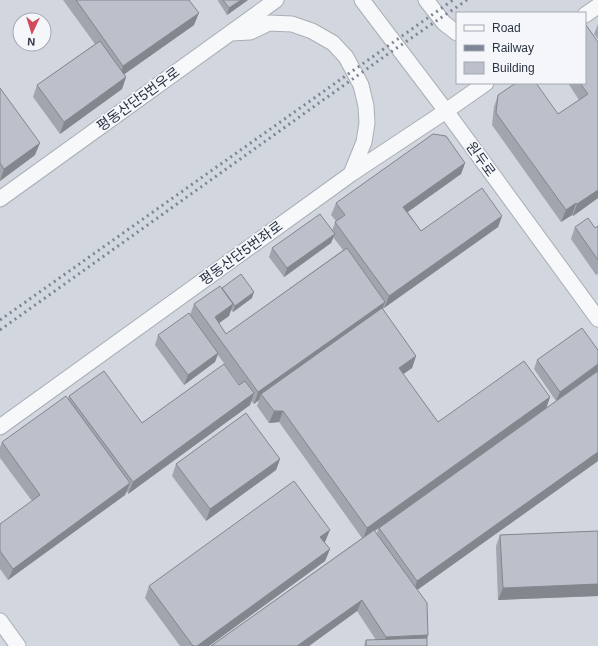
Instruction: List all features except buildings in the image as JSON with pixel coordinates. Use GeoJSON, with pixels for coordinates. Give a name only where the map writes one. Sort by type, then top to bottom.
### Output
{"type":"FeatureCollection","features":[{"type":"Feature","properties":{"kind":"street","name":"평동산단5번우로"},"geometry":{"type":"LineString","coordinates":[[0,199],[276,0]]}},
{"type":"Feature","properties":{"kind":"street","name":"원두로"},"geometry":{"type":"LineString","coordinates":[[362,0],[446,111],[598,319]]}},
{"type":"Feature","properties":{"kind":"street"},"geometry":{"type":"LineString","coordinates":[[426,0],[444,23],[456,32]]}},
{"type":"Feature","properties":{"kind":"street"},"geometry":{"type":"LineString","coordinates":[[586,14],[598,6]]}},
{"type":"Feature","properties":{"kind":"street"},"geometry":{"type":"LineString","coordinates":[[231,32],[250,32],[269,23],[292,24],[312,31],[333,43],[346,58],[361,85],[366,106],[367,123],[364,142],[351,174]]}},
{"type":"Feature","properties":{"kind":"street","name":"평동산단5번좌로"},"geometry":{"type":"LineString","coordinates":[[0,427],[351,174],[485,84]]}},
{"type":"Feature","properties":{"kind":"street"},"geometry":{"type":"LineString","coordinates":[[0,621],[18,646]]}},
{"type":"Feature","properties":{"kind":"shaded area"},"geometry":{"type":"Polygon","coordinates":[[[0,0],[598,0],[598,646],[0,646],[0,0]]]}},
{"type":"Feature","properties":{"kind":"railway"},"geometry":{"type":"LineString","coordinates":[[0,320],[453,0]]}},
{"type":"Feature","properties":{"kind":"railway"},"geometry":{"type":"LineString","coordinates":[[0,330],[385,56],[467,0]]}}]}
